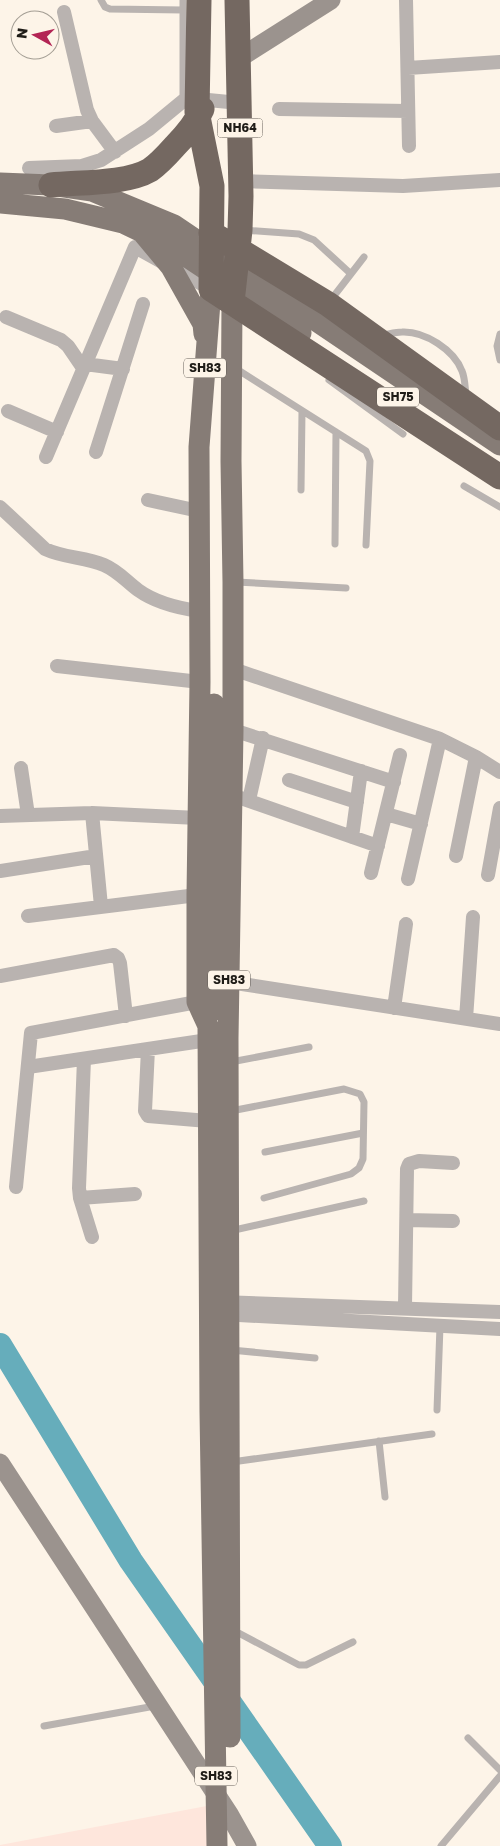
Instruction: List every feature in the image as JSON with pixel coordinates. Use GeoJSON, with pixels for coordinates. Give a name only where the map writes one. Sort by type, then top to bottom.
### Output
{"type":"FeatureCollection","features":[{"type":"Feature","properties":{"kind":"highway"},"geometry":{"type":"LineString","coordinates":[[51,184],[126,179],[149,170],[160,162],[183,138],[198,116],[208,86],[212,56],[214,0]]}},
{"type":"Feature","properties":{"kind":"highway","name":"NH64"},"geometry":{"type":"LineString","coordinates":[[232,302],[239,240],[241,181],[237,0]]}},
{"type":"Feature","properties":{"kind":"highway","name":"NH64"},"geometry":{"type":"LineString","coordinates":[[191,5],[190,100],[197,112],[212,186],[210,289]]}},
{"type":"Feature","properties":{"kind":"highway"},"geometry":{"type":"LineString","coordinates":[[211,233],[239,240],[500,428]]}},
{"type":"Feature","properties":{"kind":"highway"},"geometry":{"type":"LineString","coordinates":[[210,289],[300,336],[500,477]]}},
{"type":"Feature","properties":{"kind":"main road","name":"SH75"},"geometry":{"type":"LineString","coordinates":[[0,183],[51,184],[92,191],[174,225],[300,336],[500,445]]}},
{"type":"Feature","properties":{"kind":"main road","name":"SH75"},"geometry":{"type":"LineString","coordinates":[[0,203],[66,209],[123,223],[174,248],[300,336],[500,466]]}},
{"type":"Feature","properties":{"kind":"main road"},"geometry":{"type":"LineString","coordinates":[[140,231],[171,267],[202,324],[209,363],[212,401],[214,870],[216,933],[208,1033]]}},
{"type":"Feature","properties":{"kind":"main road","name":"SH83"},"geometry":{"type":"LineString","coordinates":[[210,289],[199,447],[200,682],[197,1002],[208,1033],[208,1121],[219,1308],[222,1710],[216,1794],[216,1846]]}},
{"type":"Feature","properties":{"kind":"main road","name":"SH83"},"geometry":{"type":"LineString","coordinates":[[222,1657],[230,1628],[230,1462],[228,1350],[219,1308],[228,1231],[229,982],[240,797],[233,730],[232,302]]}},
{"type":"Feature","properties":{"kind":"main road","name":"SH83"},"geometry":{"type":"LineString","coordinates":[[222,1710],[230,1814],[230,1846]]}},
{"type":"Feature","properties":{"kind":"street"},"geometry":{"type":"LineString","coordinates":[[238,59],[331,0]]}},
{"type":"Feature","properties":{"kind":"street"},"geometry":{"type":"LineString","coordinates":[[406,0],[409,146]]}},
{"type":"Feature","properties":{"kind":"street"},"geometry":{"type":"LineString","coordinates":[[64,12],[87,110],[92,121],[115,152]]}},
{"type":"Feature","properties":{"kind":"street"},"geometry":{"type":"LineString","coordinates":[[408,68],[500,62]]}},
{"type":"Feature","properties":{"kind":"street"},"geometry":{"type":"LineString","coordinates":[[28,168],[82,166],[101,160],[190,100],[239,103]]}},
{"type":"Feature","properties":{"kind":"street"},"geometry":{"type":"LineString","coordinates":[[279,109],[408,111]]}},
{"type":"Feature","properties":{"kind":"street"},"geometry":{"type":"LineString","coordinates":[[56,126],[92,121]]}},
{"type":"Feature","properties":{"kind":"street"},"geometry":{"type":"LineString","coordinates":[[241,181],[403,186],[500,180]]}},
{"type":"Feature","properties":{"kind":"street"},"geometry":{"type":"LineString","coordinates":[[46,457],[135,248],[210,289]]}},
{"type":"Feature","properties":{"kind":"street"},"geometry":{"type":"LineString","coordinates":[[96,452],[143,304]]}},
{"type":"Feature","properties":{"kind":"street"},"geometry":{"type":"LineString","coordinates":[[6,317],[62,340],[84,366],[123,369]]}},
{"type":"Feature","properties":{"kind":"street"},"geometry":{"type":"LineString","coordinates":[[8,411],[56,432]]}},
{"type":"Feature","properties":{"kind":"street"},"geometry":{"type":"LineString","coordinates":[[148,500],[199,511]]}},
{"type":"Feature","properties":{"kind":"street"},"geometry":{"type":"LineString","coordinates":[[0,507],[45,549],[54,553],[97,562],[118,572],[150,598],[166,605],[199,611]]}},
{"type":"Feature","properties":{"kind":"street"},"geometry":{"type":"LineString","coordinates":[[57,666],[200,682]]}},
{"type":"Feature","properties":{"kind":"street"},"geometry":{"type":"LineString","coordinates":[[233,669],[440,739],[476,757],[500,772]]}},
{"type":"Feature","properties":{"kind":"street"},"geometry":{"type":"LineString","coordinates":[[233,730],[264,738],[394,782]]}},
{"type":"Feature","properties":{"kind":"street"},"geometry":{"type":"LineString","coordinates":[[264,738],[240,797],[378,846]]}},
{"type":"Feature","properties":{"kind":"street"},"geometry":{"type":"LineString","coordinates":[[408,879],[440,739]]}},
{"type":"Feature","properties":{"kind":"street"},"geometry":{"type":"LineString","coordinates":[[371,873],[400,755]]}},
{"type":"Feature","properties":{"kind":"street"},"geometry":{"type":"LineString","coordinates":[[456,856],[476,757]]}},
{"type":"Feature","properties":{"kind":"street"},"geometry":{"type":"LineString","coordinates":[[21,768],[28,815]]}},
{"type":"Feature","properties":{"kind":"street"},"geometry":{"type":"LineString","coordinates":[[352,837],[361,771]]}},
{"type":"Feature","properties":{"kind":"street"},"geometry":{"type":"LineString","coordinates":[[289,780],[357,802]]}},
{"type":"Feature","properties":{"kind":"street"},"geometry":{"type":"LineString","coordinates":[[488,875],[500,808]]}},
{"type":"Feature","properties":{"kind":"street"},"geometry":{"type":"LineString","coordinates":[[0,816],[92,813],[198,818]]}},
{"type":"Feature","properties":{"kind":"street"},"geometry":{"type":"LineString","coordinates":[[92,813],[101,906]]}},
{"type":"Feature","properties":{"kind":"street"},"geometry":{"type":"LineString","coordinates":[[386,814],[421,824]]}},
{"type":"Feature","properties":{"kind":"street"},"geometry":{"type":"LineString","coordinates":[[0,871],[96,856]]}},
{"type":"Feature","properties":{"kind":"street"},"geometry":{"type":"LineString","coordinates":[[28,916],[197,895]]}},
{"type":"Feature","properties":{"kind":"street"},"geometry":{"type":"LineString","coordinates":[[466,1019],[473,917]]}},
{"type":"Feature","properties":{"kind":"street"},"geometry":{"type":"LineString","coordinates":[[394,1008],[406,924]]}},
{"type":"Feature","properties":{"kind":"street"},"geometry":{"type":"LineString","coordinates":[[0,976],[114,955],[120,963],[126,1016]]}},
{"type":"Feature","properties":{"kind":"street"},"geometry":{"type":"LineString","coordinates":[[229,982],[500,1024]]}},
{"type":"Feature","properties":{"kind":"street"},"geometry":{"type":"LineString","coordinates":[[16,1187],[31,1033],[197,1002]]}},
{"type":"Feature","properties":{"kind":"street"},"geometry":{"type":"LineString","coordinates":[[28,1067],[148,1049],[208,1033]]}},
{"type":"Feature","properties":{"kind":"street"},"geometry":{"type":"LineString","coordinates":[[148,1049],[145,1111],[148,1116],[208,1121]]}},
{"type":"Feature","properties":{"kind":"street"},"geometry":{"type":"LineString","coordinates":[[84,1059],[78,1188],[92,1237]]}},
{"type":"Feature","properties":{"kind":"street"},"geometry":{"type":"LineString","coordinates":[[406,1307],[407,1169],[409,1164],[419,1161],[453,1163]]}},
{"type":"Feature","properties":{"kind":"street"},"geometry":{"type":"LineString","coordinates":[[80,1198],[135,1194]]}},
{"type":"Feature","properties":{"kind":"street"},"geometry":{"type":"LineString","coordinates":[[407,1220],[453,1221]]}},
{"type":"Feature","properties":{"kind":"street"},"geometry":{"type":"LineString","coordinates":[[219,1308],[406,1307],[500,1312]]}},
{"type":"Feature","properties":{"kind":"street"},"geometry":{"type":"LineString","coordinates":[[219,1308],[500,1329]]}},
{"type":"Feature","properties":{"kind":"street"},"geometry":{"type":"LineString","coordinates":[[0,1463],[230,1814],[247,1846]]}},
{"type":"Feature","properties":{"kind":"lane"},"geometry":{"type":"LineString","coordinates":[[102,0],[105,7],[110,9],[191,5]]}},
{"type":"Feature","properties":{"kind":"lane"},"geometry":{"type":"LineString","coordinates":[[183,0],[191,5]]}},
{"type":"Feature","properties":{"kind":"lane"},"geometry":{"type":"LineString","coordinates":[[239,240],[299,234],[308,236],[352,274]]}},
{"type":"Feature","properties":{"kind":"lane"},"geometry":{"type":"LineString","coordinates":[[328,304],[364,257]]}},
{"type":"Feature","properties":{"kind":"lane"},"geometry":{"type":"LineString","coordinates":[[500,334],[497,346],[500,360]]}},
{"type":"Feature","properties":{"kind":"lane"},"geometry":{"type":"LineString","coordinates":[[232,366],[366,451],[369,456],[366,545]]}},
{"type":"Feature","properties":{"kind":"lane"},"geometry":{"type":"LineString","coordinates":[[326,378],[403,434]]}},
{"type":"Feature","properties":{"kind":"lane"},"geometry":{"type":"LineString","coordinates":[[302,410],[302,490]]}},
{"type":"Feature","properties":{"kind":"lane"},"geometry":{"type":"LineString","coordinates":[[335,544],[336,432]]}},
{"type":"Feature","properties":{"kind":"lane"},"geometry":{"type":"LineString","coordinates":[[464,486],[500,507]]}},
{"type":"Feature","properties":{"kind":"lane"},"geometry":{"type":"LineString","coordinates":[[233,582],[346,588]]}},
{"type":"Feature","properties":{"kind":"lane"},"geometry":{"type":"LineString","coordinates":[[228,1063],[309,1047]]}},
{"type":"Feature","properties":{"kind":"lane"},"geometry":{"type":"LineString","coordinates":[[228,1111],[344,1088],[360,1094],[364,1102],[363,1159],[359,1168],[351,1174],[264,1198]]}},
{"type":"Feature","properties":{"kind":"lane"},"geometry":{"type":"LineString","coordinates":[[265,1152],[363,1132]]}},
{"type":"Feature","properties":{"kind":"lane"},"geometry":{"type":"LineString","coordinates":[[228,1231],[364,1201]]}},
{"type":"Feature","properties":{"kind":"lane"},"geometry":{"type":"LineString","coordinates":[[437,1410],[440,1326]]}},
{"type":"Feature","properties":{"kind":"lane"},"geometry":{"type":"LineString","coordinates":[[228,1350],[315,1358]]}},
{"type":"Feature","properties":{"kind":"lane"},"geometry":{"type":"LineString","coordinates":[[230,1462],[432,1434]]}},
{"type":"Feature","properties":{"kind":"lane"},"geometry":{"type":"LineString","coordinates":[[380,1441],[385,1497]]}},
{"type":"Feature","properties":{"kind":"lane"},"geometry":{"type":"LineString","coordinates":[[230,1628],[299,1665],[306,1665],[353,1642]]}},
{"type":"Feature","properties":{"kind":"lane"},"geometry":{"type":"LineString","coordinates":[[44,1726],[158,1705]]}},
{"type":"Feature","properties":{"kind":"lane"},"geometry":{"type":"LineString","coordinates":[[468,1738],[500,1770]]}},
{"type":"Feature","properties":{"kind":"lane"},"geometry":{"type":"LineString","coordinates":[[441,1846],[500,1776]]}},
{"type":"Feature","properties":{"kind":"shaded area"},"geometry":{"type":"Polygon","coordinates":[[[212,1805],[213,1846],[0,1846],[0,1845],[212,1805]]]}},
{"type":"Feature","properties":{"kind":"waterway"},"geometry":{"type":"LineString","coordinates":[[0,1345],[131,1561],[330,1846]]}}]}
